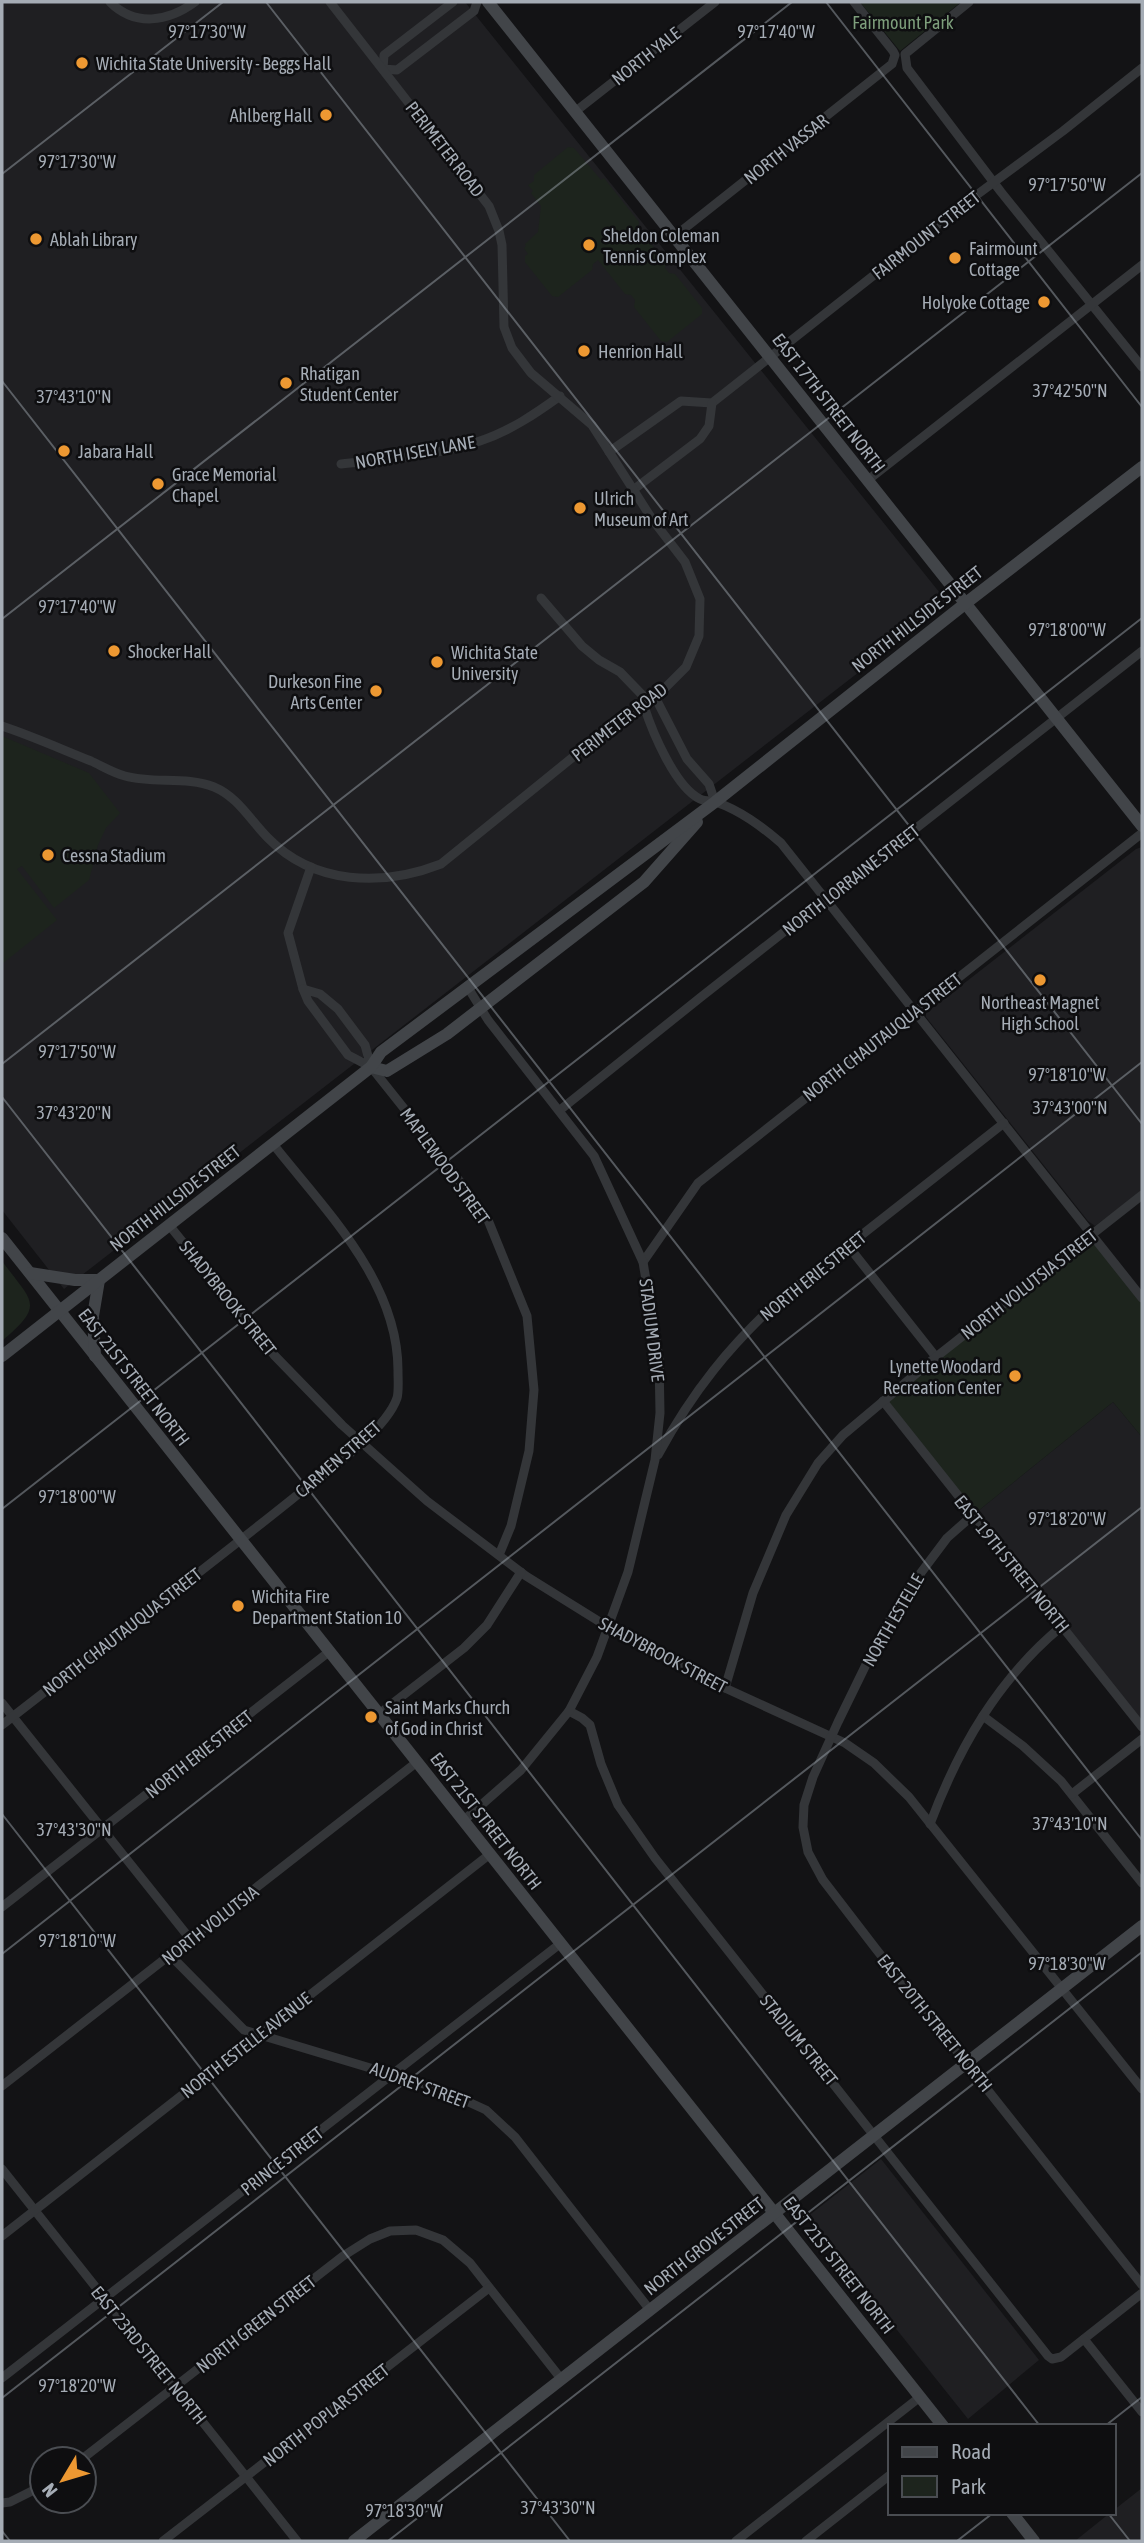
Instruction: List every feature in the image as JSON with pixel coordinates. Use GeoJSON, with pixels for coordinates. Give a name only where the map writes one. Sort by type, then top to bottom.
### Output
{"type":"FeatureCollection","features":[{"type":"Feature","properties":{"kind":"main road","name":"EAST 17TH STREET NORTH"},"geometry":{"type":"LineString","coordinates":[[488,2],[1142,826]]}},
{"type":"Feature","properties":{"kind":"main road","name":"NORTH HILLSIDE STREET"},"geometry":{"type":"LineString","coordinates":[[2,1356],[371,1068],[381,1052],[715,802],[1142,467]]}},
{"type":"Feature","properties":{"kind":"main road","name":"NORTH HILLSIDE STREET"},"geometry":{"type":"LineString","coordinates":[[371,1068],[387,1071],[447,1034],[644,882],[715,802]]}},
{"type":"Feature","properties":{"kind":"main road","name":"EAST 21ST STREET NORTH"},"geometry":{"type":"LineString","coordinates":[[2,1238],[941,2424]]}},
{"type":"Feature","properties":{"kind":"main road"},"geometry":{"type":"LineString","coordinates":[[30,1273],[75,1280],[99,1280],[93,1317],[95,1357]]}},
{"type":"Feature","properties":{"kind":"main road","name":"NORTH GROVE STREET"},"geometry":{"type":"LineString","coordinates":[[354,2541],[1142,1926]]}},
{"type":"Feature","properties":{"kind":"main road"},"geometry":{"type":"LineString","coordinates":[[1014,2515],[1034,2541]]}},
{"type":"Feature","properties":{"kind":"street"},"geometry":{"type":"LineString","coordinates":[[110,2],[129,15],[156,20],[178,14],[195,2]]}},
{"type":"Feature","properties":{"kind":"street","name":"PERIMETER ROAD"},"geometry":{"type":"LineString","coordinates":[[2,726],[125,776],[197,781],[217,788],[239,804],[276,846],[311,867],[338,877],[391,879],[415,874],[440,864],[578,753],[649,702],[686,667],[699,636],[700,598],[685,562],[592,425],[531,373],[512,348],[505,327],[502,245],[489,206],[330,2]]}},
{"type":"Feature","properties":{"kind":"street"},"geometry":{"type":"LineString","coordinates":[[453,2],[384,55],[383,69],[397,70],[474,11],[477,2]]}},
{"type":"Feature","properties":{"kind":"street","name":"NORTH YALE"},"geometry":{"type":"LineString","coordinates":[[576,111],[716,2]]}},
{"type":"Feature","properties":{"kind":"street"},"geometry":{"type":"LineString","coordinates":[[854,2],[1142,368]]}},
{"type":"Feature","properties":{"kind":"street","name":"NORTH VASSAR"},"geometry":{"type":"LineString","coordinates":[[675,236],[969,2]]}},
{"type":"Feature","properties":{"kind":"street","name":"FAIRMOUNT STREET"},"geometry":{"type":"LineString","coordinates":[[712,403],[1142,68]]}},
{"type":"Feature","properties":{"kind":"street"},"geometry":{"type":"LineString","coordinates":[[868,480],[1142,265]]}},
{"type":"Feature","properties":{"kind":"street","name":"NORTH ISELY LANE"},"geometry":{"type":"LineString","coordinates":[[341,464],[432,452],[482,440],[535,414],[560,396]]}},
{"type":"Feature","properties":{"kind":"street"},"geometry":{"type":"LineString","coordinates":[[609,452],[681,401],[712,403],[709,426],[700,439],[633,489]]}},
{"type":"Feature","properties":{"kind":"street"},"geometry":{"type":"LineString","coordinates":[[541,598],[582,646],[598,660],[620,673],[649,702],[687,759],[709,784],[715,802]]}},
{"type":"Feature","properties":{"kind":"street","name":"NORTH LORRAINE STREET"},"geometry":{"type":"LineString","coordinates":[[560,1110],[1142,651]]}},
{"type":"Feature","properties":{"kind":"street"},"geometry":{"type":"LineString","coordinates":[[649,702],[655,739],[681,782],[699,799],[715,802],[750,818],[781,843],[1142,1298]]}},
{"type":"Feature","properties":{"kind":"street","name":"NORTH CHAUTAUQUA STREET"},"geometry":{"type":"LineString","coordinates":[[643,1262],[698,1183],[1142,833]]}},
{"type":"Feature","properties":{"kind":"street"},"geometry":{"type":"LineString","coordinates":[[311,867],[288,933],[303,989],[348,1055],[371,1068]]}},
{"type":"Feature","properties":{"kind":"street","name":"STADIUM DRIVE"},"geometry":{"type":"LineString","coordinates":[[467,986],[488,1020],[594,1156],[643,1262],[659,1358],[660,1413],[655,1460],[628,1572],[597,1657],[569,1711]]}},
{"type":"Feature","properties":{"kind":"street"},"geometry":{"type":"LineString","coordinates":[[303,989],[320,994],[338,1009],[365,1045],[371,1068]]}},
{"type":"Feature","properties":{"kind":"street","name":"MAPLEWOOD STREET"},"geometry":{"type":"LineString","coordinates":[[371,1068],[430,1141],[488,1220],[527,1316],[534,1390],[529,1451],[511,1527],[499,1556]]}},
{"type":"Feature","properties":{"kind":"street","name":"NORTH ERIE STREET"},"geometry":{"type":"LineString","coordinates":[[655,1460],[688,1403],[715,1366],[752,1325],[784,1296],[1004,1123]]}},
{"type":"Feature","properties":{"kind":"street","name":"CARMEN STREET"},"geometry":{"type":"LineString","coordinates":[[242,1539],[383,1422],[398,1397],[398,1360],[388,1315],[366,1264],[273,1144]]}},
{"type":"Feature","properties":{"kind":"street","name":"NORTH VOLUTSIA STREET"},"geometry":{"type":"LineString","coordinates":[[725,1688],[753,1593],[786,1515],[818,1463],[843,1435],[936,1357],[1142,1195]]}},
{"type":"Feature","properties":{"kind":"street","name":"SHADYBROOK STREET"},"geometry":{"type":"LineString","coordinates":[[169,1225],[274,1355],[361,1442],[427,1501],[521,1573],[608,1627],[725,1688],[845,1743],[874,1763],[909,1797],[1142,2090]]}},
{"type":"Feature","properties":{"kind":"street"},"geometry":{"type":"LineString","coordinates":[[849,1247],[936,1357]]}},
{"type":"Feature","properties":{"kind":"street","name":"EAST 19TH STREET NORTH"},"geometry":{"type":"LineString","coordinates":[[883,1401],[1142,1727]]}},
{"type":"Feature","properties":{"kind":"street","name":"NORTH ESTELLE"},"geometry":{"type":"LineString","coordinates":[[831,1737],[879,1638],[905,1594],[947,1538],[972,1515]]}},
{"type":"Feature","properties":{"kind":"street","name":"NORTH CHAUTAUQUA STREET"},"geometry":{"type":"LineString","coordinates":[[2,1725],[242,1539]]}},
{"type":"Feature","properties":{"kind":"street"},"geometry":{"type":"LineString","coordinates":[[379,1714],[464,1648],[487,1625],[521,1573]]}},
{"type":"Feature","properties":{"kind":"street"},"geometry":{"type":"LineString","coordinates":[[930,1824],[948,1776],[983,1716],[1009,1679],[1038,1646],[1062,1626]]}},
{"type":"Feature","properties":{"kind":"street","name":"NORTH ERIE STREET"},"geometry":{"type":"LineString","coordinates":[[2,1907],[330,1651]]}},
{"type":"Feature","properties":{"kind":"street"},"geometry":{"type":"LineString","coordinates":[[2,1703],[191,1940]]}},
{"type":"Feature","properties":{"kind":"street"},"geometry":{"type":"LineString","coordinates":[[463,1821],[521,1770],[569,1711]]}},
{"type":"Feature","properties":{"kind":"street","name":"STADIUM STREET"},"geometry":{"type":"LineString","coordinates":[[569,1711],[590,1726],[601,1764],[618,1805],[654,1858],[1052,2359],[1061,2357],[1084,2339]]}},
{"type":"Feature","properties":{"kind":"street"},"geometry":{"type":"LineString","coordinates":[[983,1716],[1023,1746],[1061,1781],[1142,1883]]}},
{"type":"Feature","properties":{"kind":"street","name":"EAST 20TH STREET NORTH"},"geometry":{"type":"LineString","coordinates":[[831,1737],[804,1805],[803,1827],[808,1852],[823,1880],[1142,2285]]}},
{"type":"Feature","properties":{"kind":"street"},"geometry":{"type":"LineString","coordinates":[[1072,1794],[1142,1739]]}},
{"type":"Feature","properties":{"kind":"street","name":"NORTH VOLUTSIA"},"geometry":{"type":"LineString","coordinates":[[2,2086],[417,1762]]}},
{"type":"Feature","properties":{"kind":"street","name":"NORTH ESTELLE AVENUE"},"geometry":{"type":"LineString","coordinates":[[2,2236],[490,1854]]}},
{"type":"Feature","properties":{"kind":"street","name":"PRINCE STREET"},"geometry":{"type":"LineString","coordinates":[[2,2378],[561,1943]]}},
{"type":"Feature","properties":{"kind":"street","name":"AUDREY STREET"},"geometry":{"type":"LineString","coordinates":[[171,1956],[244,2030],[440,2089],[486,2110],[500,2121],[540,2168],[650,2310]]}},
{"type":"Feature","properties":{"kind":"street","name":"EAST 23RD STREET NORTH"},"geometry":{"type":"LineString","coordinates":[[2,2169],[297,2541]]}},
{"type":"Feature","properties":{"kind":"street","name":"NORTH GREEN STREET"},"geometry":{"type":"LineString","coordinates":[[98,2447],[344,2256],[370,2239],[390,2231],[416,2230],[443,2240],[470,2263],[489,2288]]}},
{"type":"Feature","properties":{"kind":"street"},"geometry":{"type":"LineString","coordinates":[[489,2288],[562,2380]]}},
{"type":"Feature","properties":{"kind":"street","name":"NORTH POPLAR STREET"},"geometry":{"type":"LineString","coordinates":[[163,2541],[489,2288]]}},
{"type":"Feature","properties":{"kind":"street"},"geometry":{"type":"LineString","coordinates":[[1142,2294],[1084,2339],[1142,2412]]}},
{"type":"Feature","properties":{"kind":"street"},"geometry":{"type":"LineString","coordinates":[[736,2541],[920,2396]]}},
{"type":"Feature","properties":{"kind":"street"},"geometry":{"type":"LineString","coordinates":[[806,2541],[888,2477]]}},
{"type":"Feature","properties":{"kind":"street"},"geometry":{"type":"LineString","coordinates":[[2,2503],[28,2493]]}},
{"type":"Feature","properties":{"kind":"shaded area","name":"Wichita State University"},"geometry":{"type":"Polygon","coordinates":[[[2,2],[465,2],[948,603],[64,1289],[2,1210],[2,2]]]}},
{"type":"Feature","properties":{"kind":"shaded area"},"geometry":{"type":"Polygon","coordinates":[[[1142,847],[1142,1191],[1095,1226],[1088,1221],[926,1017],[926,1013],[1142,847]]]}},
{"type":"Feature","properties":{"kind":"shaded area"},"geometry":{"type":"Polygon","coordinates":[[[1113,1402],[1142,1437],[1142,1727],[973,1515],[1113,1402]]]}},
{"type":"Feature","properties":{"kind":"shaded area"},"geometry":{"type":"Polygon","coordinates":[[[881,2159],[1039,2360],[968,2419],[807,2217],[881,2159]]]}},
{"type":"Feature","properties":{"kind":"shaded area"},"geometry":{"type":"Polygon","coordinates":[[[1142,2488],[1142,2541],[1075,2541],[1108,2515],[1116,2515],[1116,2508],[1142,2488]]]}},
{"type":"Feature","properties":{"kind":"green space","name":"Fairmount Park"},"geometry":{"type":"Polygon","coordinates":[[[860,2],[961,2],[900,51],[860,2]]]}},
{"type":"Feature","properties":{"kind":"green space","name":"Sheldon Coleman Tennis Complex"},"geometry":{"type":"Polygon","coordinates":[[[568,147],[574,148],[601,180],[604,178],[639,222],[638,228],[666,262],[665,268],[669,273],[675,274],[702,308],[702,314],[667,342],[661,341],[634,307],[635,300],[631,295],[625,294],[598,260],[593,264],[592,270],[558,297],[552,296],[525,262],[525,256],[528,254],[524,248],[525,244],[538,232],[541,206],[528,185],[534,181],[534,175],[568,147]]]}},
{"type":"Feature","properties":{"kind":"green space","name":"Cessna Stadium"},"geometry":{"type":"Polygon","coordinates":[[[2,736],[89,773],[120,813],[106,828],[98,845],[89,880],[54,908],[22,866],[17,869],[57,920],[2,964],[2,736]]]}},
{"type":"Feature","properties":{"kind":"green space"},"geometry":{"type":"Polygon","coordinates":[[[1093,1235],[1142,1298],[1142,1437],[1113,1402],[973,1515],[883,1401],[1093,1235]]]}},
{"type":"Feature","properties":{"kind":"green space"},"geometry":{"type":"Polygon","coordinates":[[[2,1261],[30,1302],[25,1319],[2,1341],[2,1261]]]}},
{"type":"Feature","properties":{"kind":"place","name":"Wichita State University - Beggs Hall"},"geometry":{"type":"Point","coordinates":[82,63]}},
{"type":"Feature","properties":{"kind":"place","name":"Ahlberg Hall"},"geometry":{"type":"Point","coordinates":[326,115]}},
{"type":"Feature","properties":{"kind":"place","name":"Ablah Library"},"geometry":{"type":"Point","coordinates":[36,239]}},
{"type":"Feature","properties":{"kind":"place","name":"Sheldon Coleman Tennis Complex"},"geometry":{"type":"Point","coordinates":[589,245]}},
{"type":"Feature","properties":{"kind":"place","name":"Fairmount Cottage"},"geometry":{"type":"Point","coordinates":[955,258]}},
{"type":"Feature","properties":{"kind":"place","name":"Holyoke Cottage"},"geometry":{"type":"Point","coordinates":[1044,302]}},
{"type":"Feature","properties":{"kind":"place","name":"Henrion Hall"},"geometry":{"type":"Point","coordinates":[584,351]}},
{"type":"Feature","properties":{"kind":"place","name":"Rhatigan Student Center"},"geometry":{"type":"Point","coordinates":[286,383]}},
{"type":"Feature","properties":{"kind":"place","name":"Jabara Hall"},"geometry":{"type":"Point","coordinates":[64,451]}},
{"type":"Feature","properties":{"kind":"place","name":"Grace Memorial Chapel"},"geometry":{"type":"Point","coordinates":[158,484]}},
{"type":"Feature","properties":{"kind":"place","name":"Ulrich Museum of Art"},"geometry":{"type":"Point","coordinates":[580,508]}},
{"type":"Feature","properties":{"kind":"place","name":"Shocker Hall"},"geometry":{"type":"Point","coordinates":[114,651]}},
{"type":"Feature","properties":{"kind":"place","name":"Wichita State University"},"geometry":{"type":"Point","coordinates":[437,662]}},
{"type":"Feature","properties":{"kind":"place","name":"Durkeson Fine Arts Center"},"geometry":{"type":"Point","coordinates":[376,691]}},
{"type":"Feature","properties":{"kind":"place","name":"Cessna Stadium"},"geometry":{"type":"Point","coordinates":[48,855]}},
{"type":"Feature","properties":{"kind":"place","name":"Northeast Magnet High School"},"geometry":{"type":"Point","coordinates":[1040,980]}},
{"type":"Feature","properties":{"kind":"place","name":"Lynette Woodard Recreation Center"},"geometry":{"type":"Point","coordinates":[1015,1376]}},
{"type":"Feature","properties":{"kind":"place","name":"Wichita Fire Department Station 10"},"geometry":{"type":"Point","coordinates":[238,1606]}},
{"type":"Feature","properties":{"kind":"place","name":"Saint Marks Church of God in Christ"},"geometry":{"type":"Point","coordinates":[371,1717]}}]}
